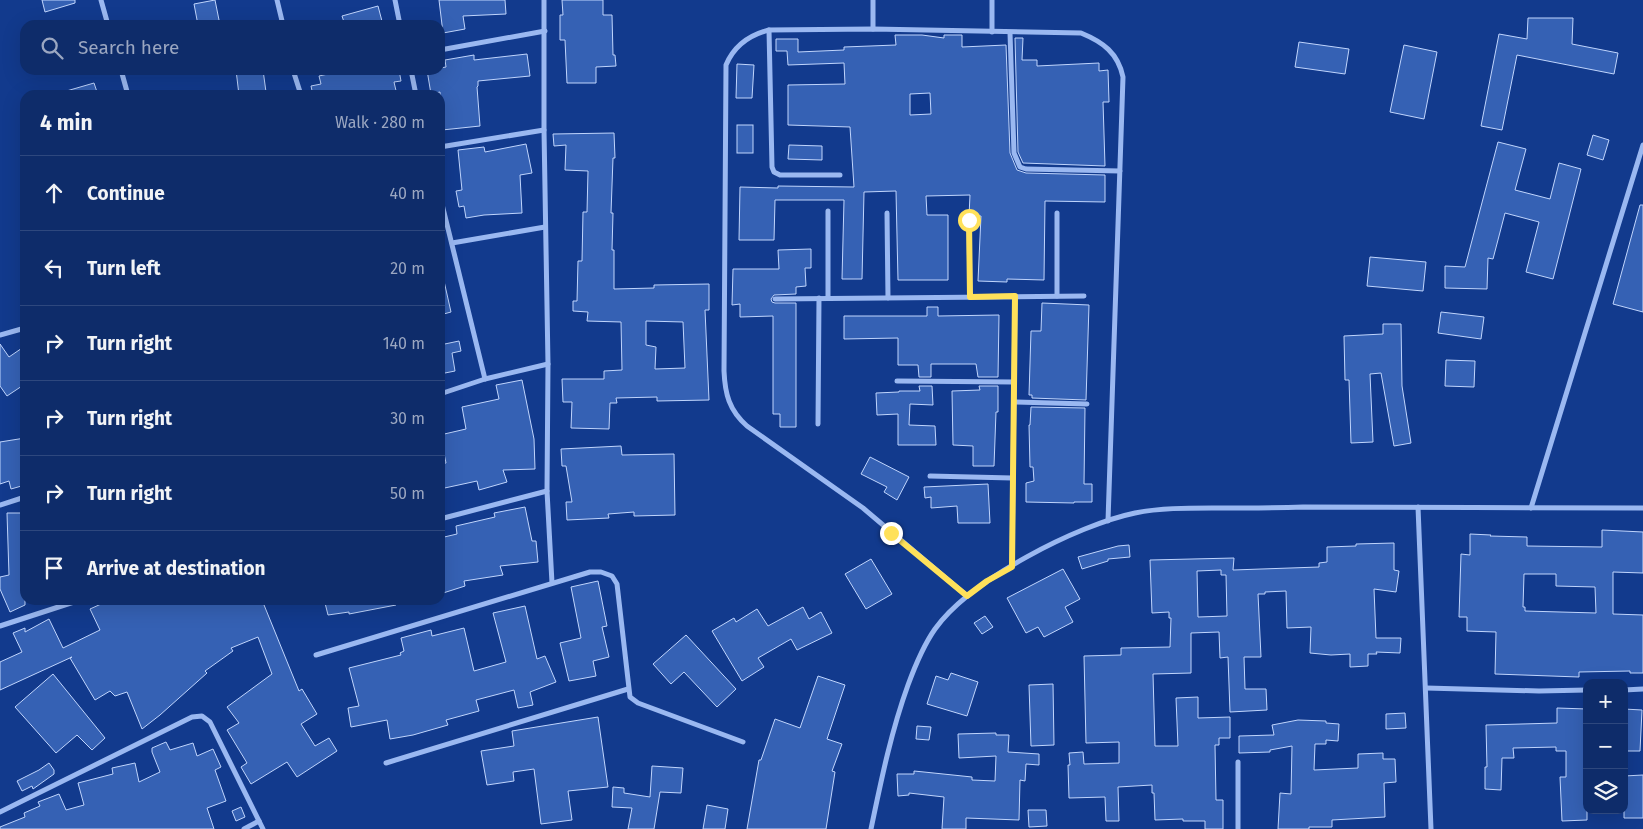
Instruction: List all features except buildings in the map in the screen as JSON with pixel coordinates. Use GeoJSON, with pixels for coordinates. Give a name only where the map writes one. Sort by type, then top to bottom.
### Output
{"type":"FeatureCollection","features":[{"type":"Feature","properties":{"kind":"street"},"geometry":{"type":"LineString","coordinates":[[101,0],[107,20]]}},
{"type":"Feature","properties":{"kind":"street"},"geometry":{"type":"LineString","coordinates":[[277,0],[281,20]]}},
{"type":"Feature","properties":{"kind":"street"},"geometry":{"type":"LineString","coordinates":[[395,0],[399,20]]}},
{"type":"Feature","properties":{"kind":"street"},"geometry":{"type":"LineString","coordinates":[[544,0],[548,364],[547,491],[552,583]]}},
{"type":"Feature","properties":{"kind":"street"},"geometry":{"type":"LineString","coordinates":[[873,0],[873,29]]}},
{"type":"Feature","properties":{"kind":"street"},"geometry":{"type":"LineString","coordinates":[[992,0],[992,32]]}},
{"type":"Feature","properties":{"kind":"street"},"geometry":{"type":"LineString","coordinates":[[967,596],[863,508],[747,426],[737,417],[727,396],[724,371],[726,65],[731,54],[740,44],[759,32],[769,30],[873,29],[1081,33],[1101,43],[1116,58],[1121,66],[1123,77],[1108,521]]}},
{"type":"Feature","properties":{"kind":"street"},"geometry":{"type":"LineString","coordinates":[[769,30],[772,167],[774,172],[780,175],[840,175]]}},
{"type":"Feature","properties":{"kind":"street"},"geometry":{"type":"LineString","coordinates":[[445,49],[545,31]]}},
{"type":"Feature","properties":{"kind":"street"},"geometry":{"type":"LineString","coordinates":[[1010,33],[1014,153],[1020,167],[1026,169],[1120,172]]}},
{"type":"Feature","properties":{"kind":"street"},"geometry":{"type":"LineString","coordinates":[[122,75],[127,90]]}},
{"type":"Feature","properties":{"kind":"street"},"geometry":{"type":"LineString","coordinates":[[295,75],[299,90]]}},
{"type":"Feature","properties":{"kind":"street"},"geometry":{"type":"LineString","coordinates":[[412,75],[415,90]]}},
{"type":"Feature","properties":{"kind":"street"},"geometry":{"type":"LineString","coordinates":[[445,146],[544,130]]}},
{"type":"Feature","properties":{"kind":"street"},"geometry":{"type":"LineString","coordinates":[[1532,508],[1643,145]]}},
{"type":"Feature","properties":{"kind":"street"},"geometry":{"type":"LineString","coordinates":[[828,211],[828,298]]}},
{"type":"Feature","properties":{"kind":"street"},"geometry":{"type":"LineString","coordinates":[[887,213],[888,298]]}},
{"type":"Feature","properties":{"kind":"street"},"geometry":{"type":"LineString","coordinates":[[1057,213],[1057,296]]}},
{"type":"Feature","properties":{"kind":"street"},"geometry":{"type":"LineString","coordinates":[[445,216],[486,380]]}},
{"type":"Feature","properties":{"kind":"street"},"geometry":{"type":"LineString","coordinates":[[969,220],[970,297]]}},
{"type":"Feature","properties":{"kind":"street"},"geometry":{"type":"LineString","coordinates":[[452,244],[545,227]]}},
{"type":"Feature","properties":{"kind":"street"},"geometry":{"type":"LineString","coordinates":[[1012,567],[1015,296]]}},
{"type":"Feature","properties":{"kind":"street"},"geometry":{"type":"LineString","coordinates":[[775,299],[1084,296]]}},
{"type":"Feature","properties":{"kind":"street"},"geometry":{"type":"LineString","coordinates":[[818,424],[819,298]]}},
{"type":"Feature","properties":{"kind":"street"},"geometry":{"type":"LineString","coordinates":[[0,335],[20,329]]}},
{"type":"Feature","properties":{"kind":"street"},"geometry":{"type":"LineString","coordinates":[[445,392],[548,364]]}},
{"type":"Feature","properties":{"kind":"street"},"geometry":{"type":"LineString","coordinates":[[897,381],[1014,382]]}},
{"type":"Feature","properties":{"kind":"street"},"geometry":{"type":"LineString","coordinates":[[1014,402],[1087,404]]}},
{"type":"Feature","properties":{"kind":"street"},"geometry":{"type":"LineString","coordinates":[[930,476],[1012,478]]}},
{"type":"Feature","properties":{"kind":"street"},"geometry":{"type":"LineString","coordinates":[[445,518],[547,491]]}},
{"type":"Feature","properties":{"kind":"street"},"geometry":{"type":"LineString","coordinates":[[0,505],[20,498]]}},
{"type":"Feature","properties":{"kind":"street"},"geometry":{"type":"LineString","coordinates":[[1418,507],[1431,829]]}},
{"type":"Feature","properties":{"kind":"street"},"geometry":{"type":"LineString","coordinates":[[871,829],[878,792],[901,705],[916,664],[937,626],[967,596],[987,581],[1052,545],[1108,521],[1138,512],[1174,508],[1643,508]]}},
{"type":"Feature","properties":{"kind":"street"},"geometry":{"type":"LineString","coordinates":[[316,655],[552,583],[590,572],[601,572],[612,576],[617,584],[630,697],[638,704],[743,742]]}},
{"type":"Feature","properties":{"kind":"street"},"geometry":{"type":"LineString","coordinates":[[0,626],[65,605]]}},
{"type":"Feature","properties":{"kind":"street"},"geometry":{"type":"LineString","coordinates":[[1426,688],[1583,690]]}},
{"type":"Feature","properties":{"kind":"street"},"geometry":{"type":"LineString","coordinates":[[386,763],[628,689]]}},
{"type":"Feature","properties":{"kind":"street"},"geometry":{"type":"LineString","coordinates":[[1628,690],[1643,689]]}},
{"type":"Feature","properties":{"kind":"street"},"geometry":{"type":"LineString","coordinates":[[0,812],[192,717],[202,716],[210,722],[263,829]]}},
{"type":"Feature","properties":{"kind":"street"},"geometry":{"type":"LineString","coordinates":[[1238,762],[1238,829]]}},
{"type":"Feature","properties":{"kind":"street"},"geometry":{"type":"LineString","coordinates":[[244,829],[259,822]]}},
{"type":"Feature","properties":{"kind":"route"},"geometry":{"type":"LineString","coordinates":[[891,533],[967,596],[987,581],[1012,567],[1015,296],[970,297],[969,220]]}}]}
